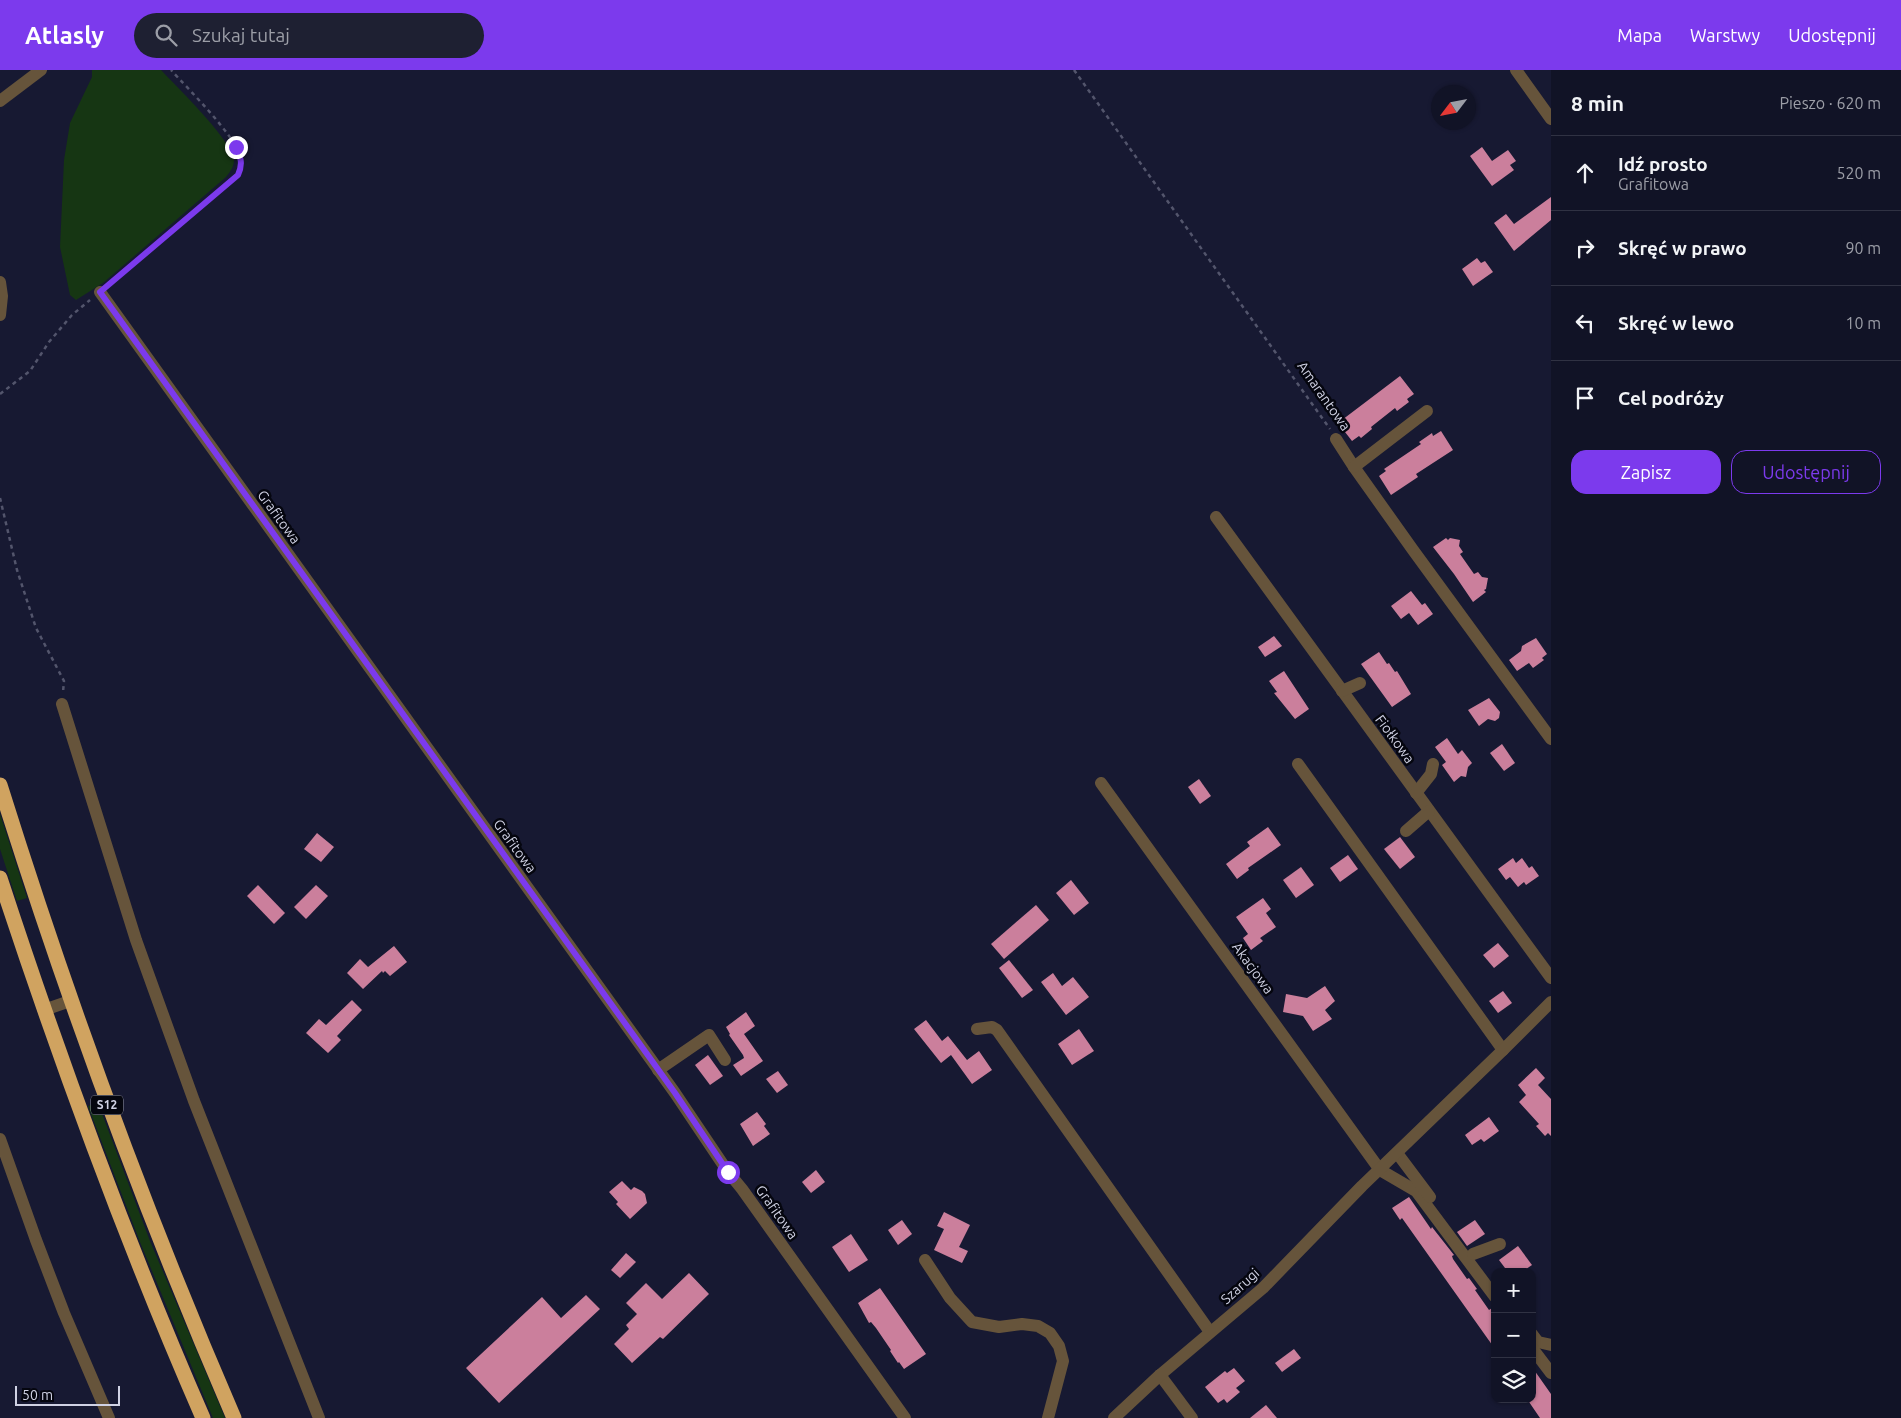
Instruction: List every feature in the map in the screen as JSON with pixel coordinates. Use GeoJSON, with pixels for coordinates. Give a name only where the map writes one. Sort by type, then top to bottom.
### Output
{"type":"FeatureCollection","features":[{"type":"Feature","properties":{"kind":"highway","name":"S12"},"geometry":{"type":"LineString","coordinates":[[0,785],[70,1001],[108,1108],[160,1241],[234,1418]]}},
{"type":"Feature","properties":{"kind":"highway","name":"S12"},"geometry":{"type":"LineString","coordinates":[[0,878],[44,1010],[134,1254],[203,1418]]}},
{"type":"Feature","properties":{"kind":"street"},"geometry":{"type":"LineString","coordinates":[[0,101],[41,70]]}},
{"type":"Feature","properties":{"kind":"street"},"geometry":{"type":"LineString","coordinates":[[1516,70],[1551,119]]}},
{"type":"Feature","properties":{"kind":"street"},"geometry":{"type":"LineString","coordinates":[[0,282],[2,296],[0,316]]}},
{"type":"Feature","properties":{"kind":"street","name":"Grafitowa"},"geometry":{"type":"LineString","coordinates":[[100,292],[905,1418]]}},
{"type":"Feature","properties":{"kind":"street"},"geometry":{"type":"LineString","coordinates":[[1354,466],[1427,411]]}},
{"type":"Feature","properties":{"kind":"street","name":"Amarantowa"},"geometry":{"type":"LineString","coordinates":[[1336,438],[1354,466],[1551,739]]}},
{"type":"Feature","properties":{"kind":"street","name":"Fiołkowa"},"geometry":{"type":"LineString","coordinates":[[1216,516],[1551,978]]}},
{"type":"Feature","properties":{"kind":"street"},"geometry":{"type":"LineString","coordinates":[[1342,691],[1360,683]]}},
{"type":"Feature","properties":{"kind":"street"},"geometry":{"type":"LineString","coordinates":[[62,704],[136,940],[190,1092],[319,1418]]}},
{"type":"Feature","properties":{"kind":"street"},"geometry":{"type":"LineString","coordinates":[[1298,764],[1506,1043]]}},
{"type":"Feature","properties":{"kind":"street"},"geometry":{"type":"LineString","coordinates":[[1416,793],[1432,774],[1433,764]]}},
{"type":"Feature","properties":{"kind":"street","name":"Akacjowa"},"geometry":{"type":"LineString","coordinates":[[1101,783],[1380,1170]]}},
{"type":"Feature","properties":{"kind":"street"},"geometry":{"type":"LineString","coordinates":[[1406,831],[1429,811]]}},
{"type":"Feature","properties":{"kind":"street"},"geometry":{"type":"LineString","coordinates":[[44,1010],[70,1001]]}},
{"type":"Feature","properties":{"kind":"street","name":"Szarugi"},"geometry":{"type":"LineString","coordinates":[[1114,1418],[1160,1375],[1263,1288],[1506,1043],[1547,1005]]}},
{"type":"Feature","properties":{"kind":"street"},"geometry":{"type":"LineString","coordinates":[[977,1029],[992,1027],[997,1030],[1210,1332]]}},
{"type":"Feature","properties":{"kind":"street"},"geometry":{"type":"LineString","coordinates":[[658,1070],[709,1035],[725,1060]]}},
{"type":"Feature","properties":{"kind":"street"},"geometry":{"type":"LineString","coordinates":[[0,1139],[57,1295],[109,1418]]}},
{"type":"Feature","properties":{"kind":"street"},"geometry":{"type":"LineString","coordinates":[[1397,1153],[1491,1278]]}},
{"type":"Feature","properties":{"kind":"street"},"geometry":{"type":"LineString","coordinates":[[1380,1170],[1416,1191],[1491,1292]]}},
{"type":"Feature","properties":{"kind":"street"},"geometry":{"type":"LineString","coordinates":[[1473,1254],[1500,1244]]}},
{"type":"Feature","properties":{"kind":"street"},"geometry":{"type":"LineString","coordinates":[[925,1260],[950,1298],[972,1322],[998,1327],[1022,1324],[1038,1326],[1050,1334],[1059,1346],[1062,1361],[1048,1418]]}},
{"type":"Feature","properties":{"kind":"street"},"geometry":{"type":"LineString","coordinates":[[1536,1339],[1538,1342],[1551,1345]]}},
{"type":"Feature","properties":{"kind":"street"},"geometry":{"type":"LineString","coordinates":[[1536,1353],[1551,1373]]}},
{"type":"Feature","properties":{"kind":"street"},"geometry":{"type":"LineString","coordinates":[[1160,1375],[1192,1418]]}},
{"type":"Feature","properties":{"kind":"path"},"geometry":{"type":"LineString","coordinates":[[0,394],[30,371],[49,342],[72,315],[238,175],[241,167],[241,158],[236,147],[225,131],[171,70]]}},
{"type":"Feature","properties":{"kind":"path","name":"Amarantowa"},"geometry":{"type":"LineString","coordinates":[[1074,70],[1336,438]]}},
{"type":"Feature","properties":{"kind":"path"},"geometry":{"type":"LineString","coordinates":[[0,498],[17,570],[36,628],[64,681],[62,704]]}},
{"type":"Feature","properties":{"kind":"green space"},"geometry":{"type":"Polygon","coordinates":[[[92,70],[161,70],[214,127],[231,151],[234,160],[233,167],[226,177],[103,283],[76,300],[70,295],[60,247],[64,160],[70,123],[92,77],[92,70]]]}},
{"type":"Feature","properties":{"kind":"green space"},"geometry":{"type":"Polygon","coordinates":[[[0,814],[27,898],[17,901],[0,849],[0,814]]]}},
{"type":"Feature","properties":{"kind":"green space"},"geometry":{"type":"Polygon","coordinates":[[[98,1103],[150,1241],[225,1418],[213,1418],[140,1242],[88,1106],[98,1103]]]}},
{"type":"Feature","properties":{"kind":"building"},"geometry":{"type":"Polygon","coordinates":[[[1482,147],[1492,161],[1508,150],[1516,161],[1510,165],[1514,170],[1492,186],[1470,156],[1482,147]]]}},
{"type":"Feature","properties":{"kind":"building"},"geometry":{"type":"Polygon","coordinates":[[[1551,197],[1551,220],[1514,251],[1494,223],[1506,214],[1514,224],[1551,197]]]}},
{"type":"Feature","properties":{"kind":"building"},"geometry":{"type":"Polygon","coordinates":[[[1477,258],[1481,263],[1485,261],[1493,272],[1473,286],[1462,269],[1477,258]]]}},
{"type":"Feature","properties":{"kind":"building"},"geometry":{"type":"Polygon","coordinates":[[[1400,376],[1414,394],[1407,399],[1409,402],[1397,411],[1395,408],[1371,427],[1372,429],[1361,438],[1359,436],[1352,441],[1338,423],[1400,376]]]}},
{"type":"Feature","properties":{"kind":"building"},"geometry":{"type":"Polygon","coordinates":[[[1441,431],[1453,450],[1416,474],[1418,477],[1391,495],[1379,476],[1386,471],[1384,469],[1421,444],[1419,442],[1432,433],[1433,436],[1441,431]]]}},
{"type":"Feature","properties":{"kind":"building"},"geometry":{"type":"Polygon","coordinates":[[[1446,538],[1448,540],[1450,538],[1460,540],[1459,546],[1463,552],[1460,554],[1474,574],[1478,572],[1482,577],[1488,578],[1486,589],[1484,590],[1486,592],[1473,602],[1433,547],[1446,538]]]}},
{"type":"Feature","properties":{"kind":"building"},"geometry":{"type":"Polygon","coordinates":[[[1411,591],[1422,605],[1425,603],[1433,614],[1418,625],[1409,613],[1401,619],[1391,606],[1411,591]]]}},
{"type":"Feature","properties":{"kind":"building"},"geometry":{"type":"Polygon","coordinates":[[[1274,636],[1282,646],[1265,657],[1258,647],[1274,636]]]}},
{"type":"Feature","properties":{"kind":"building"},"geometry":{"type":"Polygon","coordinates":[[[1536,638],[1547,654],[1542,658],[1544,660],[1533,668],[1529,663],[1517,671],[1509,660],[1521,651],[1522,646],[1536,638]]]}},
{"type":"Feature","properties":{"kind":"building"},"geometry":{"type":"Polygon","coordinates":[[[1379,652],[1387,664],[1389,663],[1395,672],[1397,671],[1411,694],[1392,707],[1361,664],[1379,652]]]}},
{"type":"Feature","properties":{"kind":"building"},"geometry":{"type":"Polygon","coordinates":[[[1284,671],[1309,709],[1295,719],[1274,693],[1277,692],[1269,681],[1284,671]]]}},
{"type":"Feature","properties":{"kind":"building"},"geometry":{"type":"Polygon","coordinates":[[[1489,698],[1500,712],[1499,718],[1495,721],[1488,719],[1479,726],[1468,710],[1489,698]]]}},
{"type":"Feature","properties":{"kind":"building"},"geometry":{"type":"Polygon","coordinates":[[[1447,738],[1458,754],[1462,750],[1472,763],[1468,767],[1466,777],[1461,776],[1454,782],[1442,765],[1446,762],[1435,747],[1447,738]]]}},
{"type":"Feature","properties":{"kind":"building"},"geometry":{"type":"Polygon","coordinates":[[[1502,744],[1515,763],[1504,771],[1490,753],[1502,744]]]}},
{"type":"Feature","properties":{"kind":"building"},"geometry":{"type":"Polygon","coordinates":[[[1199,779],[1211,796],[1200,804],[1188,787],[1199,779]]]}},
{"type":"Feature","properties":{"kind":"building"},"geometry":{"type":"Polygon","coordinates":[[[1268,827],[1281,845],[1248,868],[1249,870],[1237,879],[1226,864],[1250,846],[1247,842],[1268,827]]]}},
{"type":"Feature","properties":{"kind":"building"},"geometry":{"type":"Polygon","coordinates":[[[317,833],[334,847],[321,862],[304,849],[317,833]]]}},
{"type":"Feature","properties":{"kind":"building"},"geometry":{"type":"Polygon","coordinates":[[[1400,837],[1415,857],[1400,869],[1384,849],[1400,837]]]}},
{"type":"Feature","properties":{"kind":"building"},"geometry":{"type":"Polygon","coordinates":[[[1348,855],[1358,869],[1340,882],[1330,868],[1348,855]]]}},
{"type":"Feature","properties":{"kind":"building"},"geometry":{"type":"Polygon","coordinates":[[[1513,858],[1516,863],[1522,858],[1529,868],[1532,866],[1539,876],[1526,885],[1524,882],[1518,887],[1510,877],[1506,880],[1498,869],[1513,858]]]}},
{"type":"Feature","properties":{"kind":"building"},"geometry":{"type":"Polygon","coordinates":[[[1301,867],[1314,885],[1296,898],[1283,880],[1301,867]]]}},
{"type":"Feature","properties":{"kind":"building"},"geometry":{"type":"Polygon","coordinates":[[[1071,880],[1089,903],[1074,915],[1056,893],[1071,880]]]}},
{"type":"Feature","properties":{"kind":"building"},"geometry":{"type":"Polygon","coordinates":[[[258,885],[285,913],[274,924],[247,896],[258,885]]]}},
{"type":"Feature","properties":{"kind":"building"},"geometry":{"type":"Polygon","coordinates":[[[316,885],[328,896],[306,919],[294,907],[316,885]]]}},
{"type":"Feature","properties":{"kind":"building"},"geometry":{"type":"Polygon","coordinates":[[[1263,898],[1271,909],[1266,913],[1276,927],[1260,938],[1263,941],[1251,950],[1243,938],[1248,934],[1236,917],[1263,898]]]}},
{"type":"Feature","properties":{"kind":"building"},"geometry":{"type":"Polygon","coordinates":[[[1036,905],[1049,920],[1004,959],[991,944],[1036,905]]]}},
{"type":"Feature","properties":{"kind":"building"},"geometry":{"type":"Polygon","coordinates":[[[1498,943],[1509,956],[1494,968],[1483,955],[1498,943]]]}},
{"type":"Feature","properties":{"kind":"building"},"geometry":{"type":"Polygon","coordinates":[[[394,946],[407,962],[390,976],[385,971],[383,973],[382,971],[363,989],[347,973],[360,959],[368,967],[394,946]]]}},
{"type":"Feature","properties":{"kind":"building"},"geometry":{"type":"Polygon","coordinates":[[[1009,960],[1033,990],[1022,998],[999,968],[1009,960]]]}},
{"type":"Feature","properties":{"kind":"building"},"geometry":{"type":"Polygon","coordinates":[[[1053,973],[1062,986],[1073,977],[1089,997],[1066,1015],[1041,982],[1053,973]]]}},
{"type":"Feature","properties":{"kind":"building"},"geometry":{"type":"Polygon","coordinates":[[[1325,986],[1335,1001],[1325,1010],[1332,1019],[1313,1031],[1303,1016],[1283,1012],[1286,994],[1307,998],[1325,986]]]}},
{"type":"Feature","properties":{"kind":"building"},"geometry":{"type":"Polygon","coordinates":[[[1503,991],[1512,1003],[1498,1013],[1489,1001],[1503,991]]]}},
{"type":"Feature","properties":{"kind":"building"},"geometry":{"type":"Polygon","coordinates":[[[352,1000],[362,1010],[337,1036],[341,1040],[328,1053],[306,1033],[319,1019],[326,1025],[352,1000]]]}},
{"type":"Feature","properties":{"kind":"building"},"geometry":{"type":"Polygon","coordinates":[[[746,1012],[755,1026],[744,1034],[763,1061],[741,1076],[733,1065],[744,1058],[726,1027],[746,1012]]]}},
{"type":"Feature","properties":{"kind":"building"},"geometry":{"type":"Polygon","coordinates":[[[926,1020],[942,1041],[948,1036],[967,1060],[979,1051],[992,1070],[972,1084],[951,1055],[941,1063],[914,1029],[926,1020]]]}},
{"type":"Feature","properties":{"kind":"building"},"geometry":{"type":"Polygon","coordinates":[[[1079,1029],[1094,1051],[1072,1065],[1058,1044],[1079,1029]]]}},
{"type":"Feature","properties":{"kind":"building"},"geometry":{"type":"Polygon","coordinates":[[[708,1055],[723,1076],[710,1085],[695,1065],[708,1055]]]}},
{"type":"Feature","properties":{"kind":"building"},"geometry":{"type":"Polygon","coordinates":[[[1536,1068],[1545,1078],[1538,1085],[1551,1099],[1551,1136],[1548,1133],[1545,1136],[1536,1126],[1539,1124],[1519,1102],[1526,1095],[1518,1085],[1536,1068]]]}},
{"type":"Feature","properties":{"kind":"building"},"geometry":{"type":"Polygon","coordinates":[[[778,1071],[788,1085],[777,1093],[766,1079],[778,1071]]]}},
{"type":"Feature","properties":{"kind":"building"},"geometry":{"type":"Polygon","coordinates":[[[757,1112],[766,1124],[764,1126],[770,1134],[753,1146],[740,1124],[757,1112]]]}},
{"type":"Feature","properties":{"kind":"building"},"geometry":{"type":"Polygon","coordinates":[[[1489,1117],[1499,1131],[1484,1142],[1481,1139],[1472,1145],[1465,1135],[1489,1117]]]}},
{"type":"Feature","properties":{"kind":"building"},"geometry":{"type":"Polygon","coordinates":[[[816,1170],[825,1182],[811,1193],[802,1182],[816,1170]]]}},
{"type":"Feature","properties":{"kind":"building"},"geometry":{"type":"Polygon","coordinates":[[[622,1181],[631,1190],[634,1187],[642,1191],[645,1194],[647,1203],[630,1219],[616,1204],[618,1202],[609,1192],[622,1181]]]}},
{"type":"Feature","properties":{"kind":"building"},"geometry":{"type":"Polygon","coordinates":[[[1409,1197],[1431,1229],[1432,1227],[1454,1255],[1452,1256],[1453,1259],[1467,1279],[1469,1278],[1477,1289],[1475,1290],[1489,1310],[1491,1309],[1491,1343],[1402,1218],[1400,1220],[1392,1208],[1409,1197]]]}},
{"type":"Feature","properties":{"kind":"building"},"geometry":{"type":"Polygon","coordinates":[[[944,1212],[970,1225],[959,1247],[968,1251],[962,1263],[934,1250],[944,1229],[937,1226],[944,1212]]]}},
{"type":"Feature","properties":{"kind":"building"},"geometry":{"type":"Polygon","coordinates":[[[902,1220],[912,1234],[898,1245],[888,1230],[902,1220]]]}},
{"type":"Feature","properties":{"kind":"building"},"geometry":{"type":"Polygon","coordinates":[[[1475,1220],[1485,1234],[1467,1246],[1457,1232],[1475,1220]]]}},
{"type":"Feature","properties":{"kind":"building"},"geometry":{"type":"Polygon","coordinates":[[[851,1234],[868,1260],[849,1272],[832,1247],[851,1234]]]}},
{"type":"Feature","properties":{"kind":"building"},"geometry":{"type":"Polygon","coordinates":[[[1518,1246],[1532,1265],[1528,1268],[1505,1268],[1499,1260],[1518,1246]]]}},
{"type":"Feature","properties":{"kind":"building"},"geometry":{"type":"Polygon","coordinates":[[[626,1253],[636,1262],[620,1278],[611,1270],[626,1253]]]}},
{"type":"Feature","properties":{"kind":"building"},"geometry":{"type":"Polygon","coordinates":[[[689,1273],[709,1294],[663,1339],[660,1337],[632,1363],[614,1344],[629,1329],[626,1325],[637,1314],[626,1303],[646,1283],[662,1299],[689,1273]]]}},
{"type":"Feature","properties":{"kind":"building"},"geometry":{"type":"Polygon","coordinates":[[[880,1288],[926,1354],[904,1369],[898,1363],[876,1328],[871,1322],[869,1323],[858,1303],[880,1288]]]}},
{"type":"Feature","properties":{"kind":"building"},"geometry":{"type":"Polygon","coordinates":[[[586,1295],[600,1309],[499,1403],[466,1368],[542,1297],[561,1318],[586,1295]]]}},
{"type":"Feature","properties":{"kind":"building"},"geometry":{"type":"Polygon","coordinates":[[[1294,1349],[1301,1358],[1282,1372],[1275,1363],[1294,1349]]]}},
{"type":"Feature","properties":{"kind":"building"},"geometry":{"type":"Polygon","coordinates":[[[1234,1368],[1245,1381],[1236,1388],[1240,1392],[1227,1403],[1224,1399],[1218,1403],[1205,1387],[1225,1371],[1227,1373],[1234,1368]]]}},
{"type":"Feature","properties":{"kind":"building"},"geometry":{"type":"Polygon","coordinates":[[[1536,1373],[1551,1394],[1551,1418],[1540,1418],[1530,1403],[1536,1403],[1536,1373]]]}},
{"type":"Feature","properties":{"kind":"building"},"geometry":{"type":"Polygon","coordinates":[[[1266,1405],[1277,1418],[1250,1418],[1266,1405]]]}},
{"type":"Feature","properties":{"kind":"route"},"geometry":{"type":"LineString","coordinates":[[236,147],[241,158],[241,167],[238,175],[100,292],[243,494],[675,1093],[728,1172]]}}]}
